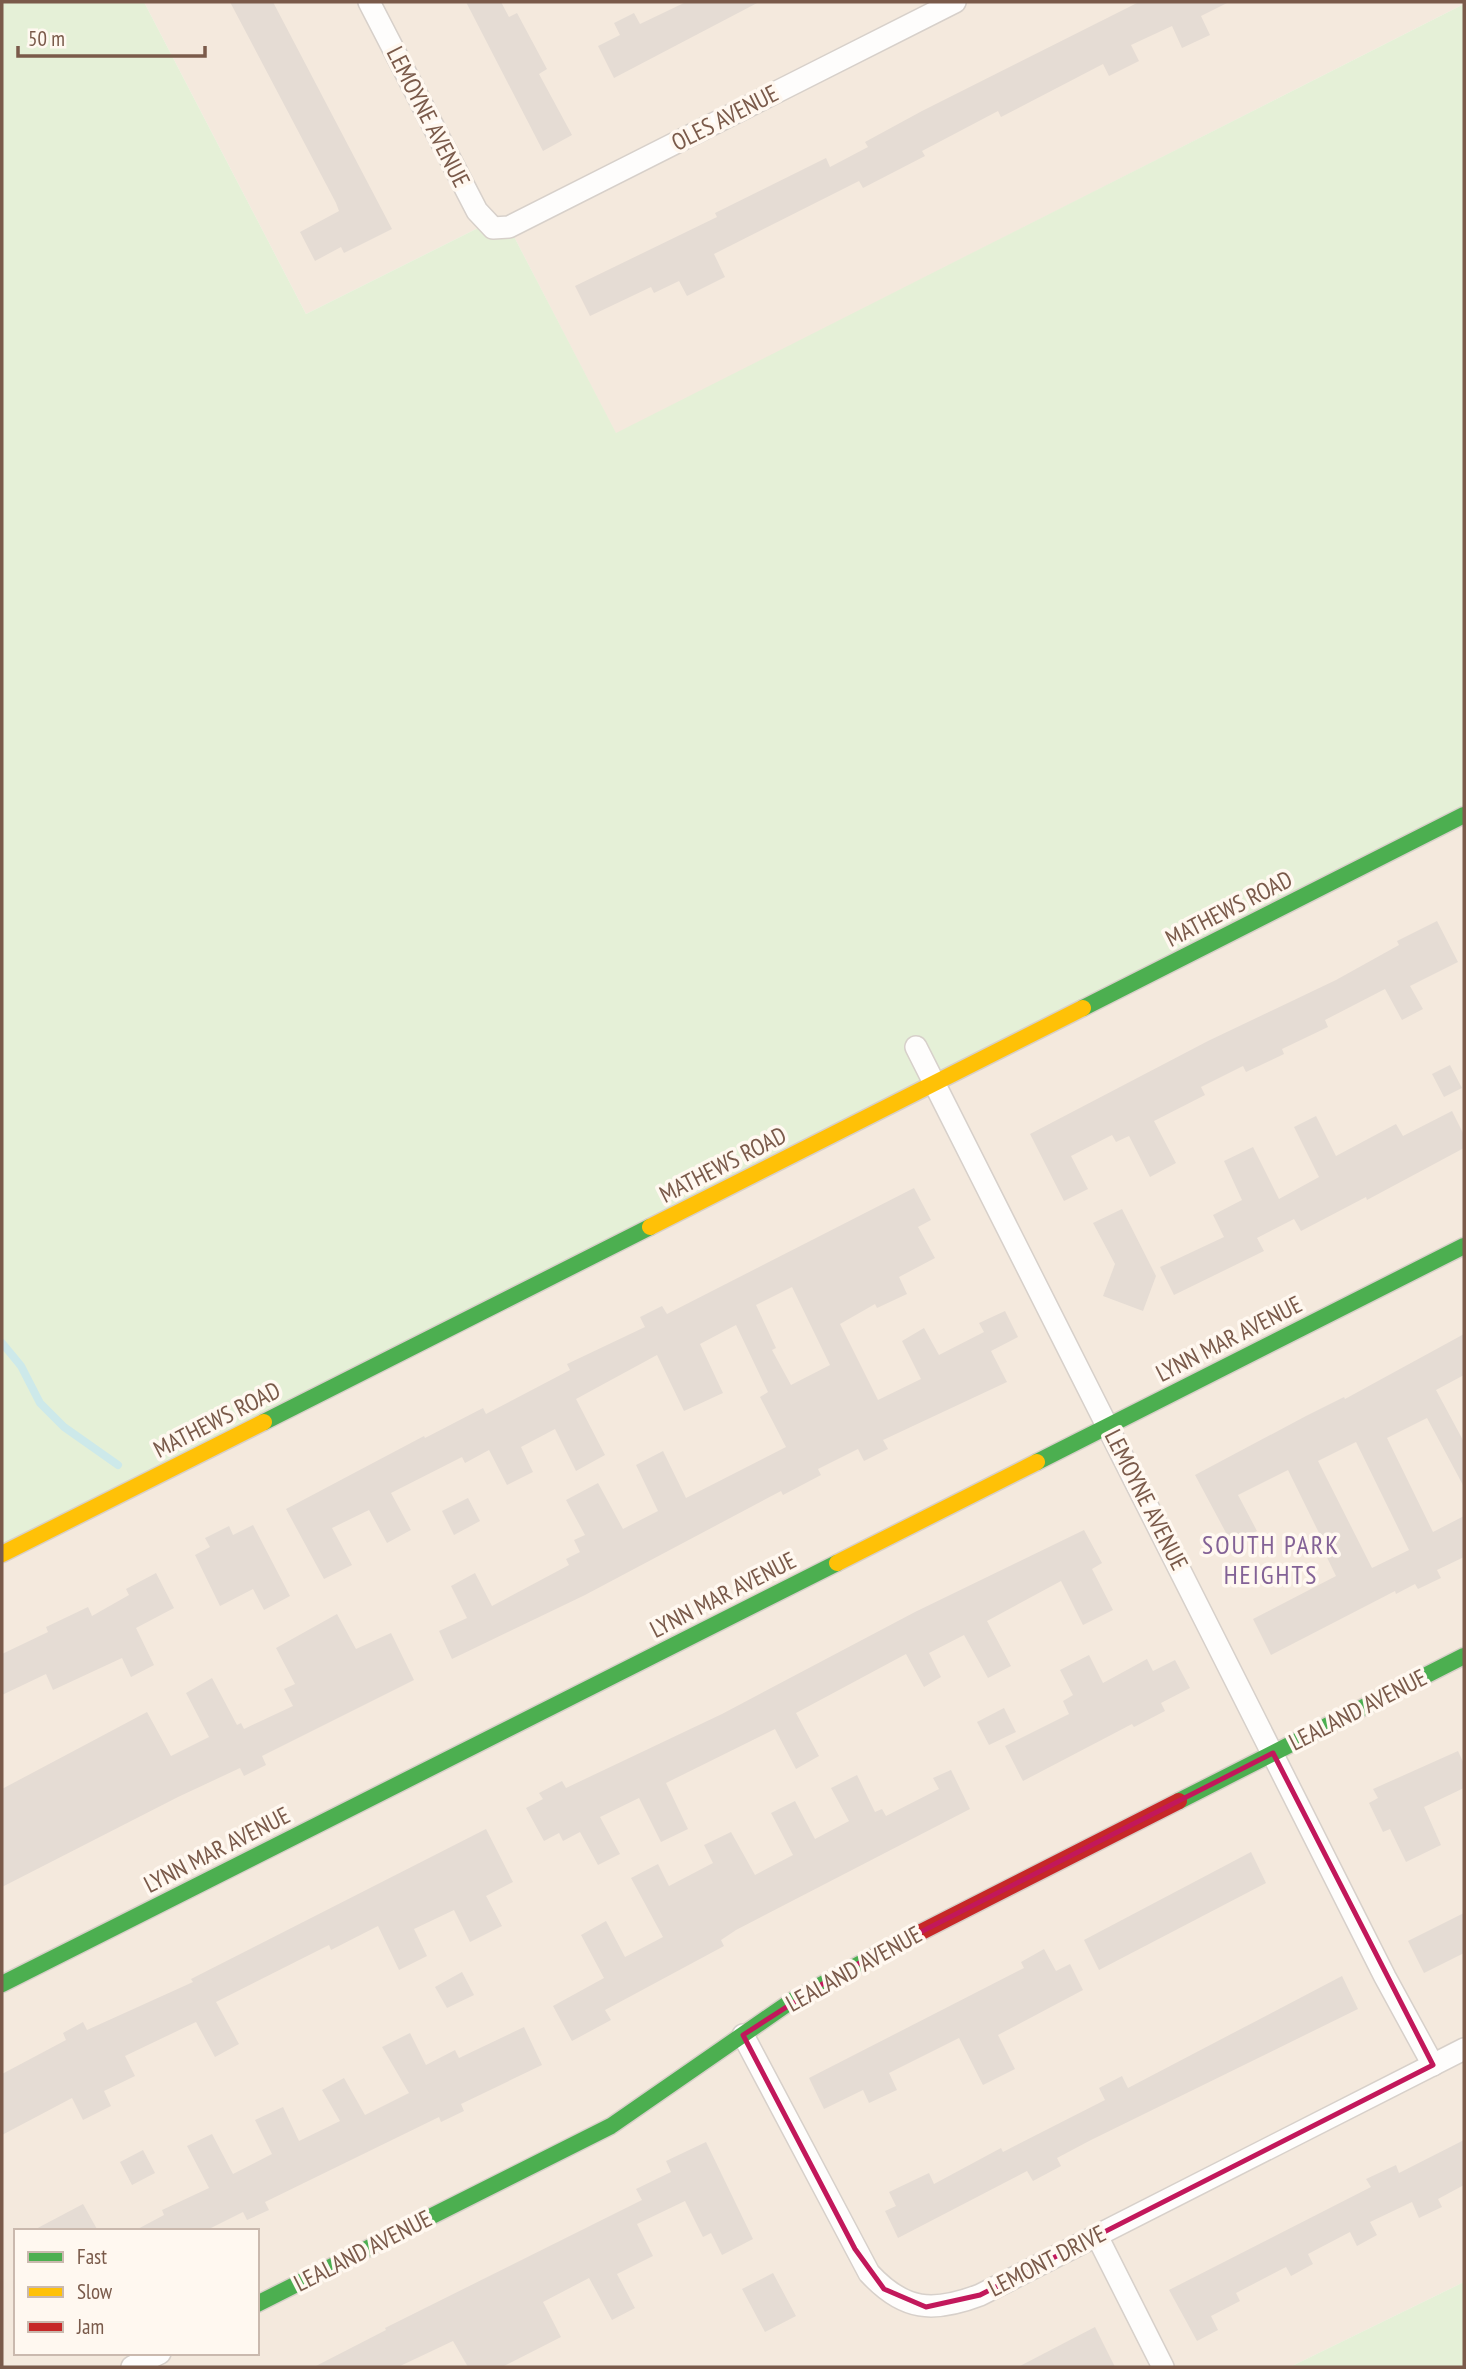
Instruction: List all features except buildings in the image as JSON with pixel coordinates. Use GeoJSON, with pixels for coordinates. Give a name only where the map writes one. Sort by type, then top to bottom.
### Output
{"type":"FeatureCollection","features":[{"type":"Feature","properties":{"kind":"street","name":"LEMOYNE AVENUE"},"geometry":{"type":"LineString","coordinates":[[369,2],[477,212],[493,228]]}},
{"type":"Feature","properties":{"kind":"street","name":"OLES AVENUE"},"geometry":{"type":"LineString","coordinates":[[493,228],[509,227],[955,2]]}},
{"type":"Feature","properties":{"kind":"street","name":"MATHEWS ROAD"},"geometry":{"type":"LineString","coordinates":[[2,1554],[1464,815]]}},
{"type":"Feature","properties":{"kind":"street","name":"LEMOYNE AVENUE"},"geometry":{"type":"LineString","coordinates":[[916,1047],[1385,1977],[1433,2065]]}},
{"type":"Feature","properties":{"kind":"street","name":"LYNN MAR AVENUE"},"geometry":{"type":"LineString","coordinates":[[2,1984],[1464,1246]]}},
{"type":"Feature","properties":{"kind":"street","name":"LEALAND AVENUE"},"geometry":{"type":"LineString","coordinates":[[259,2303],[611,2126],[793,2000],[838,1974],[1464,1656]]}},
{"type":"Feature","properties":{"kind":"street","name":"LEMONT DRIVE"},"geometry":{"type":"LineString","coordinates":[[743,2035],[869,2273],[884,2289],[906,2303],[926,2307],[957,2304],[1464,2049]]}},
{"type":"Feature","properties":{"kind":"street"},"geometry":{"type":"LineString","coordinates":[[1097,2235],[1163,2367]]}},
{"type":"Feature","properties":{"kind":"street"},"geometry":{"type":"LineString","coordinates":[[132,2367],[156,2355]]}},
{"type":"Feature","properties":{"kind":"highlighted area"},"geometry":{"type":"Polygon","coordinates":[[[1273,1753],[1433,2065],[980,2295],[926,2307],[884,2289],[855,2249],[743,2035],[838,1974],[1273,1753]]]}},
{"type":"Feature","properties":{"kind":"shaded area"},"geometry":{"type":"Polygon","coordinates":[[[144,2],[1464,4],[616,434],[509,227],[486,224],[306,314],[144,2]]]}},
{"type":"Feature","properties":{"kind":"shaded area"},"geometry":{"type":"Polygon","coordinates":[[[1464,815],[1464,2282],[1290,2367],[2,2367],[2,1554],[1464,815]]]}},
{"type":"Feature","properties":{"kind":"green space"},"geometry":{"type":"Polygon","coordinates":[[[2,2],[144,2],[306,314],[486,224],[509,227],[616,433],[1464,4],[1464,815],[2,1554],[2,2]]]}},
{"type":"Feature","properties":{"kind":"green space"},"geometry":{"type":"Polygon","coordinates":[[[1464,2282],[1464,2367],[1290,2367],[1464,2282]]]}},
{"type":"Feature","properties":{"kind":"waterway"},"geometry":{"type":"LineString","coordinates":[[2,1343],[21,1366],[40,1403],[64,1427],[118,1465]]}},
{"type":"Feature","properties":{"kind":"traffic: fast"},"geometry":{"type":"LineString","coordinates":[[1083,1008],[1464,815]]}},
{"type":"Feature","properties":{"kind":"traffic: fast"},"geometry":{"type":"LineString","coordinates":[[264,1422],[650,1227]]}},
{"type":"Feature","properties":{"kind":"traffic: fast"},"geometry":{"type":"LineString","coordinates":[[1037,1462],[1464,1246]]}},
{"type":"Feature","properties":{"kind":"traffic: fast"},"geometry":{"type":"LineString","coordinates":[[2,1984],[837,1563]]}},
{"type":"Feature","properties":{"kind":"traffic: fast"},"geometry":{"type":"LineString","coordinates":[[1179,1801],[1464,1656]]}},
{"type":"Feature","properties":{"kind":"traffic: fast"},"geometry":{"type":"LineString","coordinates":[[259,2303],[611,2126],[793,2000],[876,1955]]}},
{"type":"Feature","properties":{"kind":"traffic: slow"},"geometry":{"type":"LineString","coordinates":[[650,1227],[1083,1008]]}},
{"type":"Feature","properties":{"kind":"traffic: slow"},"geometry":{"type":"LineString","coordinates":[[2,1554],[264,1422]]}},
{"type":"Feature","properties":{"kind":"traffic: slow"},"geometry":{"type":"LineString","coordinates":[[837,1563],[1037,1462]]}},
{"type":"Feature","properties":{"kind":"traffic: jam"},"geometry":{"type":"LineString","coordinates":[[876,1955],[1179,1801]]}},
{"type":"Feature","properties":{"kind":"district","name":"SOUTH PARK HEIGHTS"},"geometry":{"type":"Point","coordinates":[1271,1560]}}]}
